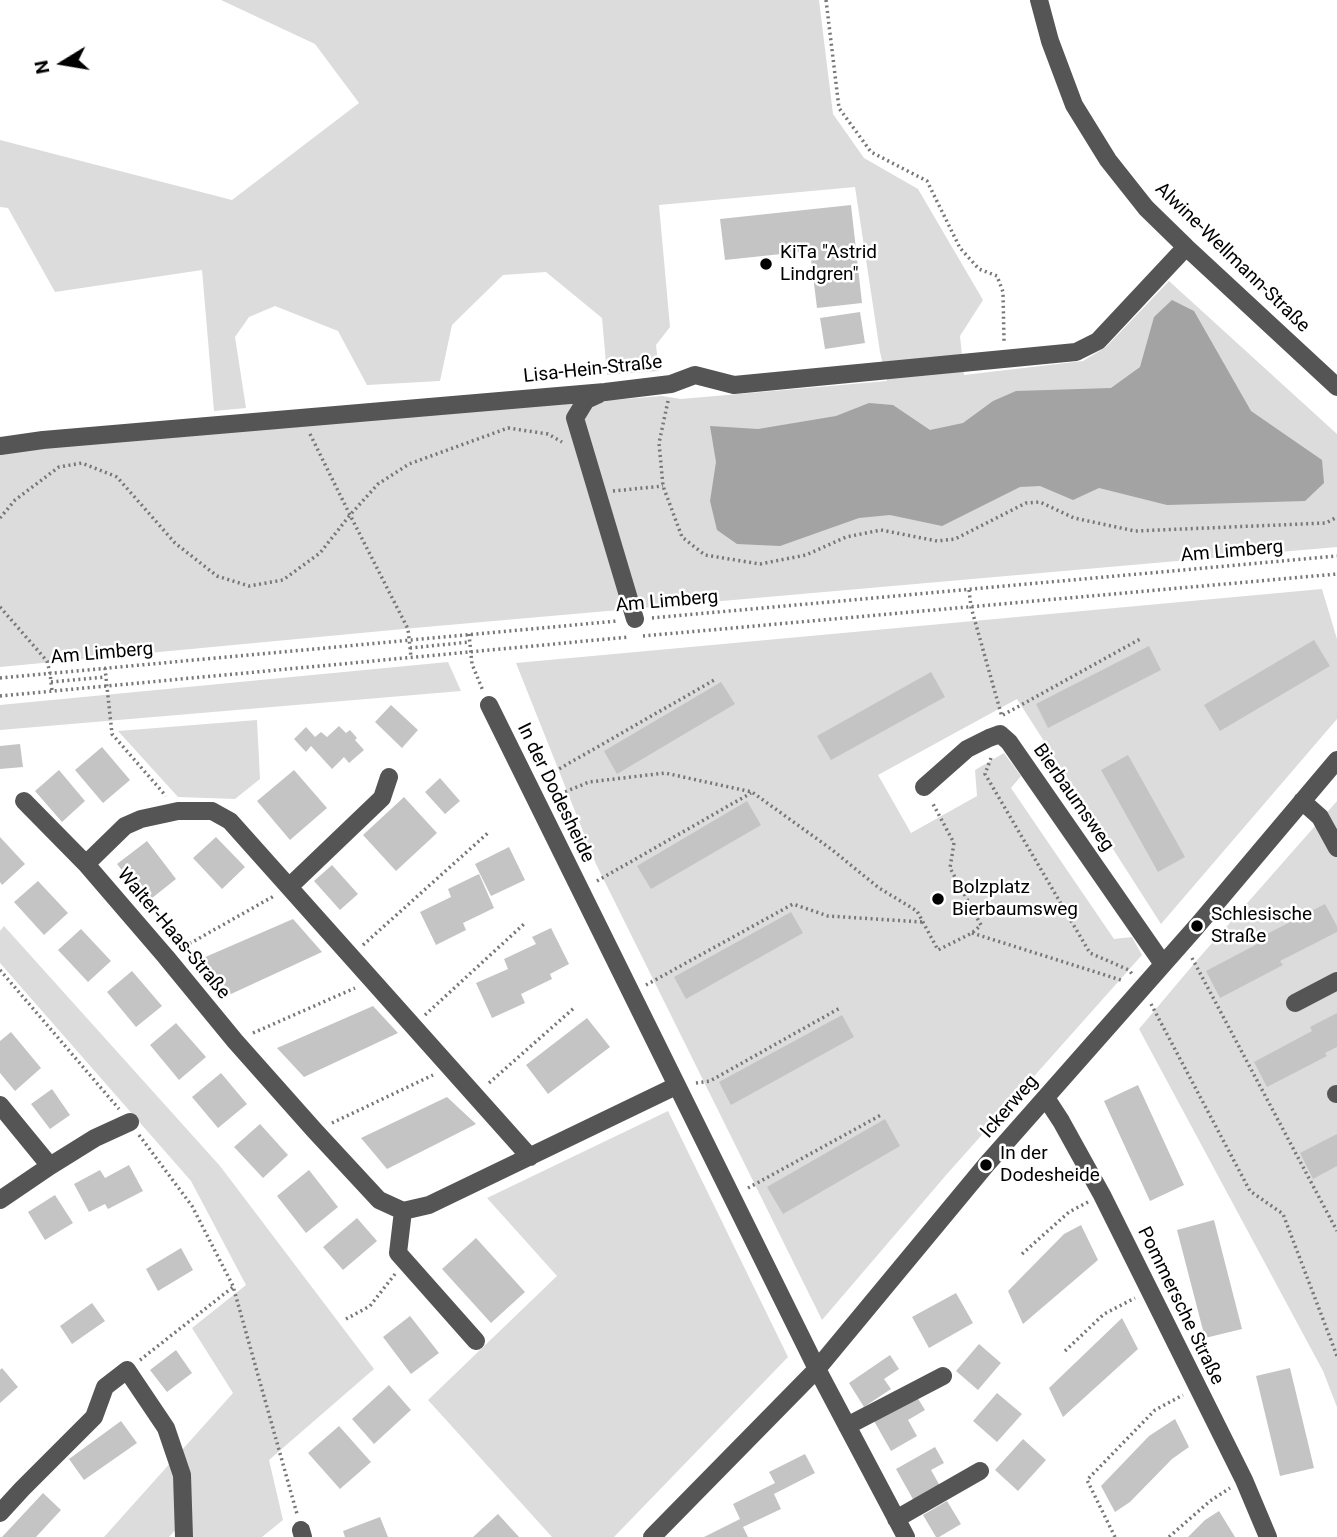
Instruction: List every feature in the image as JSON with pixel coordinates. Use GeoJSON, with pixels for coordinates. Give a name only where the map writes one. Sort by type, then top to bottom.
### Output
{"type":"FeatureCollection","features":[{"type":"Feature","properties":{"kind":"street","name":"Alwine-Wellmann-Straße"},"geometry":{"type":"LineString","coordinates":[[1039,0],[1050,40],[1074,105],[1108,160],[1146,208],[1337,387]]}},
{"type":"Feature","properties":{"kind":"street","name":"Lisa-Hein-Straße"},"geometry":{"type":"LineString","coordinates":[[0,446],[43,440],[605,392],[671,384],[695,375],[734,385],[1076,352],[1098,341],[1186,247]]}},
{"type":"Feature","properties":{"kind":"street"},"geometry":{"type":"LineString","coordinates":[[605,392],[586,400],[575,418],[635,619]]}},
{"type":"Feature","properties":{"kind":"street","name":"In der Dodesheide"},"geometry":{"type":"LineString","coordinates":[[489,705],[817,1369],[906,1537]]}},
{"type":"Feature","properties":{"kind":"street","name":"Bierbaumsweg"},"geometry":{"type":"LineString","coordinates":[[924,787],[967,749],[1000,734],[1009,742],[1163,964]]}},
{"type":"Feature","properties":{"kind":"street","name":"Ickerweg"},"geometry":{"type":"LineString","coordinates":[[652,1537],[817,1369],[986,1165],[1178,947],[1337,760]]}},
{"type":"Feature","properties":{"kind":"street"},"geometry":{"type":"LineString","coordinates":[[289,887],[382,797],[389,777]]}},
{"type":"Feature","properties":{"kind":"street"},"geometry":{"type":"LineString","coordinates":[[24,801],[86,864]]}},
{"type":"Feature","properties":{"kind":"street"},"geometry":{"type":"LineString","coordinates":[[1302,801],[1320,817],[1337,848]]}},
{"type":"Feature","properties":{"kind":"street","name":"Walter-Haas-Straße"},"geometry":{"type":"LineString","coordinates":[[403,1210],[379,1200],[314,1131],[86,864],[125,826],[141,819],[178,811],[212,811],[230,821],[530,1157]]}},
{"type":"Feature","properties":{"kind":"street"},"geometry":{"type":"LineString","coordinates":[[1295,1003],[1337,981]]}},
{"type":"Feature","properties":{"kind":"street"},"geometry":{"type":"LineString","coordinates":[[476,1341],[398,1253],[403,1210],[429,1205],[676,1086]]}},
{"type":"Feature","properties":{"kind":"street","name":"Pommersche Straße"},"geometry":{"type":"LineString","coordinates":[[1046,1098],[1102,1195],[1244,1480],[1268,1537]]}},
{"type":"Feature","properties":{"kind":"street"},"geometry":{"type":"LineString","coordinates":[[0,1105],[50,1166]]}},
{"type":"Feature","properties":{"kind":"street"},"geometry":{"type":"LineString","coordinates":[[0,1200],[95,1138],[130,1122]]}},
{"type":"Feature","properties":{"kind":"street"},"geometry":{"type":"LineString","coordinates":[[0,1513],[94,1417],[105,1387],[127,1370],[166,1428],[181,1475],[184,1537]]}},
{"type":"Feature","properties":{"kind":"street"},"geometry":{"type":"LineString","coordinates":[[847,1426],[943,1376]]}},
{"type":"Feature","properties":{"kind":"street"},"geometry":{"type":"LineString","coordinates":[[897,1519],[980,1471]]}},
{"type":"Feature","properties":{"kind":"path"},"geometry":{"type":"LineString","coordinates":[[826,0],[839,108],[871,152],[927,181],[960,248],[979,269],[997,276],[1003,292],[1004,359]]}},
{"type":"Feature","properties":{"kind":"path"},"geometry":{"type":"LineString","coordinates":[[671,384],[660,443],[663,486],[682,537],[705,555],[760,564],[806,555],[846,537],[881,530],[937,541],[955,539],[1026,503],[1040,502],[1074,518],[1135,531],[1326,523],[1337,517]]}},
{"type":"Feature","properties":{"kind":"path"},"geometry":{"type":"LineString","coordinates":[[302,417],[349,516],[408,629],[411,657]]}},
{"type":"Feature","properties":{"kind":"path"},"geometry":{"type":"LineString","coordinates":[[0,518],[15,500],[60,467],[82,463],[117,477],[175,543],[217,576],[249,586],[284,580],[320,553],[378,484],[410,464],[508,429],[548,434],[585,456]]}},
{"type":"Feature","properties":{"kind":"path"},"geometry":{"type":"LineString","coordinates":[[597,493],[663,486]]}},
{"type":"Feature","properties":{"kind":"path","name":"Am Limberg"},"geometry":{"type":"LineString","coordinates":[[0,678],[469,633],[1337,556]]}},
{"type":"Feature","properties":{"kind":"path","name":"Am Limberg"},"geometry":{"type":"LineString","coordinates":[[0,696],[1337,574]]}},
{"type":"Feature","properties":{"kind":"path"},"geometry":{"type":"LineString","coordinates":[[0,607],[47,661],[52,691]]}},
{"type":"Feature","properties":{"kind":"path"},"geometry":{"type":"LineString","coordinates":[[469,633],[472,664],[489,705]]}},
{"type":"Feature","properties":{"kind":"path"},"geometry":{"type":"LineString","coordinates":[[1003,715],[1142,638]]}},
{"type":"Feature","properties":{"kind":"path"},"geometry":{"type":"LineString","coordinates":[[411,648],[470,642]]}},
{"type":"Feature","properties":{"kind":"path"},"geometry":{"type":"LineString","coordinates":[[105,668],[112,734],[178,811]]}},
{"type":"Feature","properties":{"kind":"path"},"geometry":{"type":"LineString","coordinates":[[51,682],[106,677]]}},
{"type":"Feature","properties":{"kind":"path"},"geometry":{"type":"LineString","coordinates":[[528,787],[716,679]]}},
{"type":"Feature","properties":{"kind":"path"},"geometry":{"type":"LineString","coordinates":[[537,804],[589,782],[665,773],[752,792],[831,849],[879,888],[917,912],[937,950],[972,933],[981,925],[950,868],[954,843],[924,787]]}},
{"type":"Feature","properties":{"kind":"path"},"geometry":{"type":"LineString","coordinates":[[580,891],[752,792]]}},
{"type":"Feature","properties":{"kind":"path"},"geometry":{"type":"LineString","coordinates":[[351,956],[489,832]]}},
{"type":"Feature","properties":{"kind":"path"},"geometry":{"type":"LineString","coordinates":[[166,957],[289,887]]}},
{"type":"Feature","properties":{"kind":"path"},"geometry":{"type":"LineString","coordinates":[[631,993],[793,904],[828,916],[922,922]]}},
{"type":"Feature","properties":{"kind":"path"},"geometry":{"type":"LineString","coordinates":[[414,1026],[524,924]]}},
{"type":"Feature","properties":{"kind":"path"},"geometry":{"type":"LineString","coordinates":[[972,933],[1142,987],[1250,1191],[1283,1214],[1337,1356]]}},
{"type":"Feature","properties":{"kind":"path"},"geometry":{"type":"LineString","coordinates":[[1178,947],[1194,960],[1337,1231]]}},
{"type":"Feature","properties":{"kind":"path"},"geometry":{"type":"LineString","coordinates":[[0,970],[130,1122],[192,1206],[233,1286],[302,1533]]}},
{"type":"Feature","properties":{"kind":"path"},"geometry":{"type":"LineString","coordinates":[[236,1041],[373,980]]}},
{"type":"Feature","properties":{"kind":"path"},"geometry":{"type":"LineString","coordinates":[[476,1095],[574,1008]]}},
{"type":"Feature","properties":{"kind":"path"},"geometry":{"type":"LineString","coordinates":[[676,1086],[710,1081],[840,1008]]}},
{"type":"Feature","properties":{"kind":"path"},"geometry":{"type":"LineString","coordinates":[[314,1131],[451,1067]]}},
{"type":"Feature","properties":{"kind":"path"},"geometry":{"type":"LineString","coordinates":[[732,1197],[881,1115]]}},
{"type":"Feature","properties":{"kind":"path"},"geometry":{"type":"LineString","coordinates":[[1022,1254],[1069,1212],[1102,1195]]}},
{"type":"Feature","properties":{"kind":"path"},"geometry":{"type":"LineString","coordinates":[[346,1319],[370,1306],[387,1282],[406,1263]]}},
{"type":"Feature","properties":{"kind":"path"},"geometry":{"type":"LineString","coordinates":[[127,1370],[233,1286]]}},
{"type":"Feature","properties":{"kind":"path"},"geometry":{"type":"LineString","coordinates":[[1065,1351],[1104,1314],[1149,1290]]}},
{"type":"Feature","properties":{"kind":"path"},"geometry":{"type":"LineString","coordinates":[[1115,1537],[1087,1480],[1155,1410],[1198,1388]]}},
{"type":"Feature","properties":{"kind":"path"},"geometry":{"type":"LineString","coordinates":[[1169,1537],[1210,1502],[1244,1480]]}},
{"type":"Feature","properties":{"kind":"shaded area"},"geometry":{"type":"Polygon","coordinates":[[[221,0],[819,0],[833,114],[864,158],[918,189],[983,300],[960,336],[964,375],[1083,361],[1106,347],[1169,281],[1337,434],[1337,547],[0,667],[0,452],[273,427],[662,396],[681,399],[887,381],[880,352],[855,187],[659,205],[670,327],[656,345],[659,371],[607,375],[602,318],[546,272],[503,275],[452,325],[440,381],[367,385],[338,331],[275,306],[249,317],[235,337],[246,408],[214,411],[202,270],[55,292],[8,208],[0,207],[0,140],[232,200],[359,103],[315,44],[221,0]]]}},
{"type":"Feature","properties":{"kind":"shaded area"},"geometry":{"type":"Polygon","coordinates":[[[1172,300],[1194,311],[1251,411],[1322,460],[1324,483],[1305,501],[1167,505],[1099,488],[1073,500],[1040,486],[1020,487],[942,526],[890,515],[859,518],[780,546],[737,544],[717,530],[710,501],[716,462],[710,426],[758,429],[836,416],[869,403],[893,405],[930,430],[963,423],[993,401],[1016,391],[1111,388],[1140,367],[1154,317],[1172,300]]]}},
{"type":"Feature","properties":{"kind":"shaded area"},"geometry":{"type":"Polygon","coordinates":[[[1322,589],[1337,639],[1337,719],[1161,924],[1017,699],[878,775],[911,833],[977,796],[975,770],[1004,753],[1021,776],[1011,788],[1114,939],[1132,937],[1142,955],[947,1174],[822,1320],[596,864],[516,663],[1322,589]]]}},
{"type":"Feature","properties":{"kind":"shaded area"},"geometry":{"type":"Polygon","coordinates":[[[448,662],[461,691],[0,730],[0,705],[448,662]]]}},
{"type":"Feature","properties":{"kind":"shaded area"},"geometry":{"type":"Polygon","coordinates":[[[257,720],[260,779],[235,799],[178,797],[118,731],[257,720]]]}},
{"type":"Feature","properties":{"kind":"shaded area"},"geometry":{"type":"Polygon","coordinates":[[[1337,801],[1337,1407],[1323,1371],[1139,1029],[1337,801]]]}},
{"type":"Feature","properties":{"kind":"shaded area"},"geometry":{"type":"Polygon","coordinates":[[[4,926],[220,1166],[374,1369],[269,1460],[283,1520],[262,1537],[184,1537],[180,1525],[169,1537],[104,1537],[233,1393],[192,1328],[246,1285],[191,1181],[0,963],[0,931],[4,926]]]}},
{"type":"Feature","properties":{"kind":"shaded area"},"geometry":{"type":"Polygon","coordinates":[[[668,1111],[788,1357],[614,1537],[552,1537],[428,1400],[557,1276],[487,1198],[668,1111]]]}},
{"type":"Feature","properties":{"kind":"building"},"geometry":{"type":"Polygon","coordinates":[[[851,205],[862,303],[817,308],[810,251],[725,260],[720,219],[851,205]]]}},
{"type":"Feature","properties":{"kind":"building"},"geometry":{"type":"Polygon","coordinates":[[[860,312],[865,343],[825,349],[820,318],[860,312]]]}},
{"type":"Feature","properties":{"kind":"building"},"geometry":{"type":"Polygon","coordinates":[[[1314,640],[1330,666],[1220,731],[1204,705],[1314,640]]]}},
{"type":"Feature","properties":{"kind":"building"},"geometry":{"type":"Polygon","coordinates":[[[1149,646],[1161,670],[1048,728],[1036,704],[1149,646]]]}},
{"type":"Feature","properties":{"kind":"building"},"geometry":{"type":"Polygon","coordinates":[[[931,672],[945,697],[831,760],[817,736],[931,672]]]}},
{"type":"Feature","properties":{"kind":"building"},"geometry":{"type":"Polygon","coordinates":[[[721,682],[735,704],[617,774],[604,751],[721,682]]]}},
{"type":"Feature","properties":{"kind":"building"},"geometry":{"type":"Polygon","coordinates":[[[391,705],[418,730],[402,748],[375,722],[391,705]]]}},
{"type":"Feature","properties":{"kind":"building"},"geometry":{"type":"Polygon","coordinates":[[[339,726],[346,733],[350,730],[364,750],[349,763],[344,757],[332,769],[311,746],[306,752],[294,739],[306,727],[315,737],[321,732],[327,737],[339,726]]]}},
{"type":"Feature","properties":{"kind":"building"},"geometry":{"type":"Polygon","coordinates":[[[20,744],[23,767],[0,769],[0,746],[20,744]]]}},
{"type":"Feature","properties":{"kind":"building"},"geometry":{"type":"Polygon","coordinates":[[[102,747],[130,780],[103,803],[75,770],[102,747]]]}},
{"type":"Feature","properties":{"kind":"building"},"geometry":{"type":"Polygon","coordinates":[[[1128,755],[1185,857],[1158,872],[1101,770],[1128,755]]]}},
{"type":"Feature","properties":{"kind":"building"},"geometry":{"type":"Polygon","coordinates":[[[59,770],[85,801],[62,822],[35,791],[59,770]]]}},
{"type":"Feature","properties":{"kind":"building"},"geometry":{"type":"Polygon","coordinates":[[[294,770],[327,808],[290,840],[257,801],[294,770]]]}},
{"type":"Feature","properties":{"kind":"building"},"geometry":{"type":"Polygon","coordinates":[[[440,778],[460,801],[445,814],[425,792],[440,778]]]}},
{"type":"Feature","properties":{"kind":"building"},"geometry":{"type":"Polygon","coordinates":[[[404,797],[437,833],[396,871],[363,835],[404,797]]]}},
{"type":"Feature","properties":{"kind":"building"},"geometry":{"type":"Polygon","coordinates":[[[747,801],[761,825],[651,889],[637,866],[747,801]]]}},
{"type":"Feature","properties":{"kind":"building"},"geometry":{"type":"Polygon","coordinates":[[[0,837],[25,864],[2,885],[0,882],[0,837]]]}},
{"type":"Feature","properties":{"kind":"building"},"geometry":{"type":"Polygon","coordinates":[[[216,837],[245,867],[222,889],[193,858],[216,837]]]}},
{"type":"Feature","properties":{"kind":"building"},"geometry":{"type":"Polygon","coordinates":[[[147,841],[176,879],[147,902],[117,864],[147,841]]]}},
{"type":"Feature","properties":{"kind":"building"},"geometry":{"type":"Polygon","coordinates":[[[509,847],[525,880],[491,896],[475,864],[509,847]]]}},
{"type":"Feature","properties":{"kind":"building"},"geometry":{"type":"Polygon","coordinates":[[[332,865],[358,894],[340,910],[314,881],[332,865]]]}},
{"type":"Feature","properties":{"kind":"building"},"geometry":{"type":"Polygon","coordinates":[[[479,874],[494,908],[463,923],[466,930],[436,945],[420,912],[451,897],[448,889],[479,874]]]}},
{"type":"Feature","properties":{"kind":"building"},"geometry":{"type":"Polygon","coordinates":[[[38,881],[68,913],[44,935],[14,902],[38,881]]]}},
{"type":"Feature","properties":{"kind":"building"},"geometry":{"type":"Polygon","coordinates":[[[1325,904],[1337,926],[1337,932],[1280,961],[1283,965],[1220,998],[1206,971],[1265,940],[1263,936],[1325,904]]]}},
{"type":"Feature","properties":{"kind":"building"},"geometry":{"type":"Polygon","coordinates":[[[791,912],[803,933],[686,999],[674,977],[791,912]]]}},
{"type":"Feature","properties":{"kind":"building"},"geometry":{"type":"Polygon","coordinates":[[[293,919],[322,952],[231,994],[203,958],[293,919]]]}},
{"type":"Feature","properties":{"kind":"building"},"geometry":{"type":"Polygon","coordinates":[[[551,928],[569,964],[550,974],[552,979],[521,994],[525,1003],[492,1018],[476,983],[508,969],[504,959],[536,944],[532,937],[551,928]]]}},
{"type":"Feature","properties":{"kind":"building"},"geometry":{"type":"Polygon","coordinates":[[[81,929],[111,961],[88,982],[58,950],[81,929]]]}},
{"type":"Feature","properties":{"kind":"building"},"geometry":{"type":"Polygon","coordinates":[[[132,971],[162,1006],[136,1027],[107,992],[132,971]]]}},
{"type":"Feature","properties":{"kind":"building"},"geometry":{"type":"Polygon","coordinates":[[[373,1006],[398,1033],[304,1077],[277,1048],[373,1006]]]}},
{"type":"Feature","properties":{"kind":"building"},"geometry":{"type":"Polygon","coordinates":[[[1337,1013],[1337,1047],[1325,1053],[1327,1056],[1267,1087],[1254,1062],[1312,1031],[1310,1027],[1337,1013]]]}},
{"type":"Feature","properties":{"kind":"building"},"geometry":{"type":"Polygon","coordinates":[[[842,1015],[854,1037],[731,1105],[719,1082],[842,1015]]]}},
{"type":"Feature","properties":{"kind":"building"},"geometry":{"type":"Polygon","coordinates":[[[587,1018],[610,1047],[548,1094],[526,1065],[587,1018]]]}},
{"type":"Feature","properties":{"kind":"building"},"geometry":{"type":"Polygon","coordinates":[[[176,1023],[206,1057],[179,1080],[150,1045],[176,1023]]]}},
{"type":"Feature","properties":{"kind":"building"},"geometry":{"type":"Polygon","coordinates":[[[11,1032],[41,1068],[15,1091],[0,1073],[0,1041],[11,1032]]]}},
{"type":"Feature","properties":{"kind":"building"},"geometry":{"type":"Polygon","coordinates":[[[221,1073],[247,1104],[218,1128],[192,1097],[221,1073]]]}},
{"type":"Feature","properties":{"kind":"building"},"geometry":{"type":"Polygon","coordinates":[[[1138,1085],[1184,1185],[1150,1201],[1104,1101],[1138,1085]]]}},
{"type":"Feature","properties":{"kind":"building"},"geometry":{"type":"Polygon","coordinates":[[[52,1089],[70,1115],[50,1129],[31,1104],[52,1089]]]}},
{"type":"Feature","properties":{"kind":"building"},"geometry":{"type":"Polygon","coordinates":[[[447,1097],[476,1124],[387,1169],[361,1138],[447,1097]]]}},
{"type":"Feature","properties":{"kind":"building"},"geometry":{"type":"Polygon","coordinates":[[[885,1119],[900,1146],[783,1214],[767,1187],[885,1119]]]}},
{"type":"Feature","properties":{"kind":"building"},"geometry":{"type":"Polygon","coordinates":[[[260,1124],[288,1155],[263,1178],[234,1147],[260,1124]]]}},
{"type":"Feature","properties":{"kind":"building"},"geometry":{"type":"Polygon","coordinates":[[[1337,1134],[1337,1166],[1313,1179],[1300,1153],[1337,1134]]]}},
{"type":"Feature","properties":{"kind":"building"},"geometry":{"type":"Polygon","coordinates":[[[129,1165],[143,1191],[108,1209],[105,1204],[89,1212],[74,1184],[100,1170],[105,1178],[129,1165]]]}},
{"type":"Feature","properties":{"kind":"building"},"geometry":{"type":"Polygon","coordinates":[[[309,1170],[338,1207],[306,1233],[277,1196],[309,1170]]]}},
{"type":"Feature","properties":{"kind":"building"},"geometry":{"type":"Polygon","coordinates":[[[55,1195],[73,1223],[45,1240],[28,1212],[55,1195]]]}},
{"type":"Feature","properties":{"kind":"building"},"geometry":{"type":"Polygon","coordinates":[[[357,1218],[377,1241],[343,1270],[323,1247],[357,1218]]]}},
{"type":"Feature","properties":{"kind":"building"},"geometry":{"type":"Polygon","coordinates":[[[1214,1220],[1242,1329],[1205,1338],[1177,1230],[1214,1220]]]}},
{"type":"Feature","properties":{"kind":"building"},"geometry":{"type":"Polygon","coordinates":[[[1081,1225],[1098,1260],[1023,1324],[1008,1291],[1064,1234],[1081,1225]]]}},
{"type":"Feature","properties":{"kind":"building"},"geometry":{"type":"Polygon","coordinates":[[[476,1238],[525,1292],[491,1323],[442,1269],[476,1238]]]}},
{"type":"Feature","properties":{"kind":"building"},"geometry":{"type":"Polygon","coordinates":[[[181,1248],[193,1270],[158,1291],[146,1269],[181,1248]]]}},
{"type":"Feature","properties":{"kind":"building"},"geometry":{"type":"Polygon","coordinates":[[[956,1293],[973,1323],[929,1348],[912,1317],[956,1293]]]}},
{"type":"Feature","properties":{"kind":"building"},"geometry":{"type":"Polygon","coordinates":[[[92,1303],[105,1321],[72,1344],[60,1326],[92,1303]]]}},
{"type":"Feature","properties":{"kind":"building"},"geometry":{"type":"Polygon","coordinates":[[[410,1316],[439,1353],[411,1374],[383,1337],[410,1316]]]}},
{"type":"Feature","properties":{"kind":"building"},"geometry":{"type":"Polygon","coordinates":[[[1122,1318],[1138,1349],[1063,1417],[1049,1388],[1122,1318]]]}},
{"type":"Feature","properties":{"kind":"building"},"geometry":{"type":"Polygon","coordinates":[[[979,1344],[1001,1363],[978,1390],[956,1371],[979,1344]]]}},
{"type":"Feature","properties":{"kind":"building"},"geometry":{"type":"Polygon","coordinates":[[[176,1350],[192,1373],[167,1392],[150,1370],[176,1350]]]}},
{"type":"Feature","properties":{"kind":"building"},"geometry":{"type":"Polygon","coordinates":[[[890,1355],[899,1369],[884,1379],[891,1389],[864,1407],[849,1383],[890,1355]]]}},
{"type":"Feature","properties":{"kind":"building"},"geometry":{"type":"Polygon","coordinates":[[[2,1368],[18,1387],[0,1403],[0,1370],[2,1368]]]}},
{"type":"Feature","properties":{"kind":"building"},"geometry":{"type":"Polygon","coordinates":[[[1290,1368],[1314,1468],[1280,1476],[1256,1376],[1290,1368]]]}},
{"type":"Feature","properties":{"kind":"building"},"geometry":{"type":"Polygon","coordinates":[[[389,1385],[411,1410],[374,1444],[352,1419],[389,1385]]]}},
{"type":"Feature","properties":{"kind":"building"},"geometry":{"type":"Polygon","coordinates":[[[997,1393],[1022,1414],[997,1442],[973,1421],[997,1393]]]}},
{"type":"Feature","properties":{"kind":"building"},"geometry":{"type":"Polygon","coordinates":[[[917,1397],[925,1410],[908,1420],[917,1436],[891,1451],[874,1421],[917,1397]]]}},
{"type":"Feature","properties":{"kind":"building"},"geometry":{"type":"Polygon","coordinates":[[[1175,1419],[1189,1447],[1172,1459],[1130,1502],[1115,1512],[1101,1486],[1149,1436],[1175,1419]]]}},
{"type":"Feature","properties":{"kind":"building"},"geometry":{"type":"Polygon","coordinates":[[[121,1421],[137,1443],[84,1480],[69,1459],[121,1421]]]}},
{"type":"Feature","properties":{"kind":"building"},"geometry":{"type":"Polygon","coordinates":[[[339,1426],[371,1462],[340,1489],[308,1453],[339,1426]]]}},
{"type":"Feature","properties":{"kind":"building"},"geometry":{"type":"Polygon","coordinates":[[[1023,1439],[1046,1460],[1018,1491],[995,1470],[1023,1439]]]}},
{"type":"Feature","properties":{"kind":"building"},"geometry":{"type":"Polygon","coordinates":[[[935,1447],[944,1463],[931,1470],[940,1486],[914,1501],[896,1469],[935,1447]]]}},
{"type":"Feature","properties":{"kind":"building"},"geometry":{"type":"Polygon","coordinates":[[[805,1454],[815,1473],[774,1494],[781,1509],[743,1527],[748,1537],[704,1537],[740,1519],[733,1504],[775,1483],[769,1472],[805,1454]]]}},
{"type":"Feature","properties":{"kind":"building"},"geometry":{"type":"Polygon","coordinates":[[[43,1493],[61,1510],[36,1537],[2,1537],[43,1493]]]}},
{"type":"Feature","properties":{"kind":"building"},"geometry":{"type":"Polygon","coordinates":[[[947,1501],[961,1524],[936,1537],[923,1515],[947,1501]]]}},
{"type":"Feature","properties":{"kind":"building"},"geometry":{"type":"Polygon","coordinates":[[[1219,1511],[1235,1537],[1188,1537],[1205,1520],[1219,1511]]]}},
{"type":"Feature","properties":{"kind":"building"},"geometry":{"type":"Polygon","coordinates":[[[498,1514],[519,1537],[473,1537],[498,1514]]]}},
{"type":"Feature","properties":{"kind":"building"},"geometry":{"type":"Polygon","coordinates":[[[380,1517],[388,1537],[345,1537],[343,1531],[380,1517]]]}},
{"type":"Feature","properties":{"kind":"place","name":"KiTa \"Astrid Lindgren\""},"geometry":{"type":"Point","coordinates":[766,264]}},
{"type":"Feature","properties":{"kind":"place","name":"Bolzplatz Bierbaumsweg"},"geometry":{"type":"Point","coordinates":[938,899]}},
{"type":"Feature","properties":{"kind":"place","name":"Schlesische Straße"},"geometry":{"type":"Point","coordinates":[1197,926]}},
{"type":"Feature","properties":{"kind":"place","name":"In der Dodesheide"},"geometry":{"type":"Point","coordinates":[986,1165]}}]}
